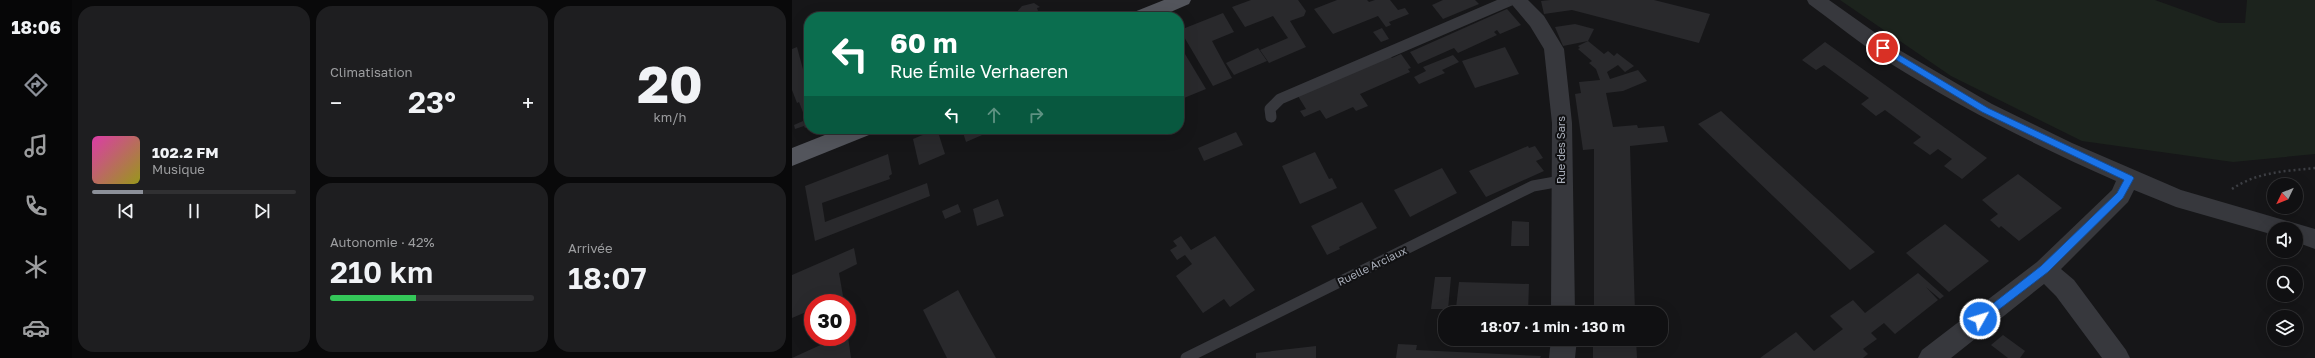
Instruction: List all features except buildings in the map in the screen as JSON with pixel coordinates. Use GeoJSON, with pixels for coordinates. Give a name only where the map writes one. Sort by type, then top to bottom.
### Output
{"type":"FeatureCollection","features":[{"type":"Feature","properties":{"kind":"main road"},"geometry":{"type":"LineString","coordinates":[[1154,12],[1182,0]]}},
{"type":"Feature","properties":{"kind":"main road"},"geometry":{"type":"LineString","coordinates":[[792,157],[850,134]]}},
{"type":"Feature","properties":{"kind":"street","name":"Rue des Sars"},"geometry":{"type":"LineString","coordinates":[[1517,0],[1536,21],[1554,49],[1562,123],[1561,181],[1563,306]]}},
{"type":"Feature","properties":{"kind":"street"},"geometry":{"type":"LineString","coordinates":[[1816,0],[1894,56],[1985,110],[2129,178],[2176,198],[2267,224]]}},
{"type":"Feature","properties":{"kind":"street"},"geometry":{"type":"LineString","coordinates":[[1931,358],[2045,269],[2120,196],[2129,178]]}},
{"type":"Feature","properties":{"kind":"street"},"geometry":{"type":"LineString","coordinates":[[2303,235],[2315,239]]}},
{"type":"Feature","properties":{"kind":"street"},"geometry":{"type":"LineString","coordinates":[[2045,269],[2066,288],[2117,358]]}},
{"type":"Feature","properties":{"kind":"street"},"geometry":{"type":"LineString","coordinates":[[1562,358],[1563,346]]}},
{"type":"Feature","properties":{"kind":"lane"},"geometry":{"type":"LineString","coordinates":[[1271,117],[1270,109],[1280,99],[1511,0]]}},
{"type":"Feature","properties":{"kind":"lane","name":"Ruelle Arciaux"},"geometry":{"type":"LineString","coordinates":[[1186,358],[1533,186],[1561,181]]}},
{"type":"Feature","properties":{"kind":"path"},"geometry":{"type":"LineString","coordinates":[[2210,208],[2239,183],[2275,172],[2315,168]]}},
{"type":"Feature","properties":{"kind":"shaded area"},"geometry":{"type":"Polygon","coordinates":[[[1840,0],[2155,0],[2219,23],[2245,23],[2247,0],[2315,0],[2315,154],[2233,162],[2082,141],[1951,76],[1840,0]]]}},
{"type":"Feature","properties":{"kind":"route"},"geometry":{"type":"LineString","coordinates":[[1883,48],[1985,110],[2064,149],[2129,178],[2120,196],[2045,269],[1980,319]]}}]}
